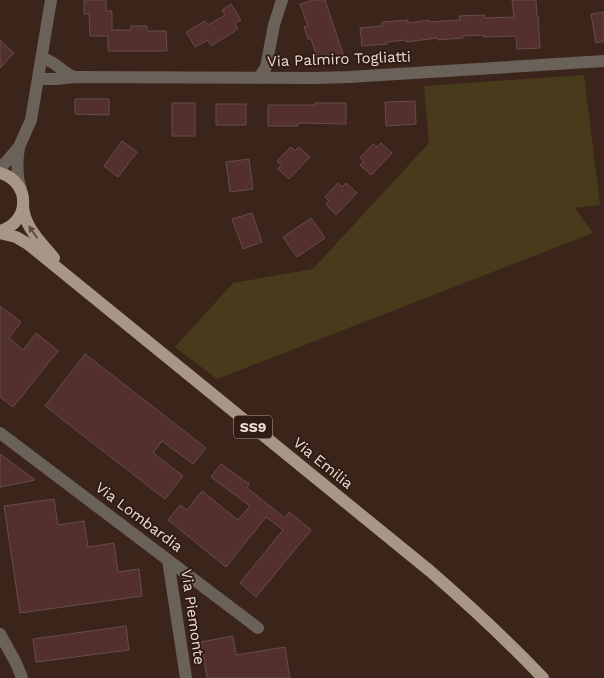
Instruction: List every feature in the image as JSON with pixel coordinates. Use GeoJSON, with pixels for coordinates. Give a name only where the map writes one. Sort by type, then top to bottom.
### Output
{"type":"FeatureCollection","features":[{"type":"Feature","properties":{"kind":"main road"},"geometry":{"type":"LineString","coordinates":[[0,172],[12,178],[21,189]]}},
{"type":"Feature","properties":{"kind":"main road","name":"Via Emilia"},"geometry":{"type":"LineString","coordinates":[[21,189],[25,218],[32,231],[76,282]]}},
{"type":"Feature","properties":{"kind":"main road"},"geometry":{"type":"LineString","coordinates":[[0,232],[16,221],[21,213],[23,204]]}},
{"type":"Feature","properties":{"kind":"main road","name":"Via Emilia"},"geometry":{"type":"LineString","coordinates":[[0,232],[24,241],[430,571],[499,633],[543,678]]}},
{"type":"Feature","properties":{"kind":"street"},"geometry":{"type":"LineString","coordinates":[[0,168],[19,147],[31,120],[51,0]]}},
{"type":"Feature","properties":{"kind":"street"},"geometry":{"type":"LineString","coordinates":[[259,78],[268,62],[274,25],[282,0]]}},
{"type":"Feature","properties":{"kind":"street"},"geometry":{"type":"LineString","coordinates":[[42,58],[53,62],[69,76],[75,77]]}},
{"type":"Feature","properties":{"kind":"street","name":"Via Palmiro Togliatti"},"geometry":{"type":"LineString","coordinates":[[38,78],[349,77],[604,61]]}},
{"type":"Feature","properties":{"kind":"street"},"geometry":{"type":"LineString","coordinates":[[19,147],[18,171],[21,189]]}},
{"type":"Feature","properties":{"kind":"street","name":"Via Lombardia"},"geometry":{"type":"LineString","coordinates":[[0,434],[258,628]]}},
{"type":"Feature","properties":{"kind":"street","name":"Via Piemonte"},"geometry":{"type":"LineString","coordinates":[[168,560],[186,678]]}},
{"type":"Feature","properties":{"kind":"street"},"geometry":{"type":"LineString","coordinates":[[0,634],[22,678]]}},
{"type":"Feature","properties":{"kind":"shaded area"},"geometry":{"type":"Polygon","coordinates":[[[584,75],[600,205],[575,208],[593,233],[217,379],[175,347],[233,283],[313,269],[429,143],[424,86],[584,75]]]}},
{"type":"Feature","properties":{"kind":"building"},"geometry":{"type":"Polygon","coordinates":[[[84,0],[106,0],[106,11],[112,11],[112,30],[131,30],[131,26],[147,26],[147,31],[166,31],[167,51],[108,51],[108,36],[90,36],[89,14],[84,14],[84,0]]]}},
{"type":"Feature","properties":{"kind":"building"},"geometry":{"type":"Polygon","coordinates":[[[314,0],[325,0],[344,57],[320,65],[311,39],[308,39],[304,27],[308,26],[300,4],[314,0]]]}},
{"type":"Feature","properties":{"kind":"building"},"geometry":{"type":"Polygon","coordinates":[[[512,0],[536,0],[540,48],[517,49],[516,36],[483,37],[483,35],[438,40],[438,38],[406,42],[406,40],[362,46],[360,28],[382,26],[382,22],[408,20],[408,23],[429,20],[429,22],[460,20],[459,16],[485,15],[485,18],[514,17],[512,0]]]}},
{"type":"Feature","properties":{"kind":"building"},"geometry":{"type":"Polygon","coordinates":[[[231,4],[241,20],[235,23],[238,29],[211,46],[208,40],[195,47],[186,32],[205,21],[208,25],[225,15],[222,10],[231,4]]]}},
{"type":"Feature","properties":{"kind":"building"},"geometry":{"type":"Polygon","coordinates":[[[604,12],[604,41],[596,43],[591,14],[604,12]]]}},
{"type":"Feature","properties":{"kind":"building"},"geometry":{"type":"Polygon","coordinates":[[[0,40],[14,53],[0,68],[0,40]]]}},
{"type":"Feature","properties":{"kind":"building"},"geometry":{"type":"Polygon","coordinates":[[[75,99],[109,99],[109,115],[75,114],[75,99]]]}},
{"type":"Feature","properties":{"kind":"building"},"geometry":{"type":"Polygon","coordinates":[[[415,101],[416,124],[386,126],[385,102],[415,101]]]}},
{"type":"Feature","properties":{"kind":"building"},"geometry":{"type":"Polygon","coordinates":[[[172,103],[195,103],[195,136],[172,136],[172,103]]]}},
{"type":"Feature","properties":{"kind":"building"},"geometry":{"type":"Polygon","coordinates":[[[315,103],[346,103],[346,124],[298,123],[298,126],[268,126],[268,105],[315,105],[315,103]]]}},
{"type":"Feature","properties":{"kind":"building"},"geometry":{"type":"Polygon","coordinates":[[[216,104],[246,104],[246,125],[216,125],[216,104]]]}},
{"type":"Feature","properties":{"kind":"building"},"geometry":{"type":"Polygon","coordinates":[[[122,141],[137,152],[118,177],[104,166],[122,141]]]}},
{"type":"Feature","properties":{"kind":"building"},"geometry":{"type":"Polygon","coordinates":[[[381,143],[392,153],[371,175],[360,165],[364,161],[360,158],[373,144],[377,147],[381,143]]]}},
{"type":"Feature","properties":{"kind":"building"},"geometry":{"type":"Polygon","coordinates":[[[291,147],[295,151],[299,147],[310,157],[289,179],[278,169],[281,165],[277,161],[291,147]]]}},
{"type":"Feature","properties":{"kind":"building"},"geometry":{"type":"Polygon","coordinates":[[[249,159],[253,189],[230,192],[226,162],[249,159]]]}},
{"type":"Feature","properties":{"kind":"building"},"geometry":{"type":"Polygon","coordinates":[[[338,183],[342,187],[346,183],[357,193],[336,215],[326,204],[329,201],[325,197],[338,183]]]}},
{"type":"Feature","properties":{"kind":"building"},"geometry":{"type":"Polygon","coordinates":[[[252,213],[262,242],[243,249],[232,219],[252,213]]]}},
{"type":"Feature","properties":{"kind":"building"},"geometry":{"type":"Polygon","coordinates":[[[311,218],[325,238],[297,257],[283,237],[311,218]]]}},
{"type":"Feature","properties":{"kind":"building"},"geometry":{"type":"Polygon","coordinates":[[[0,306],[21,322],[9,338],[23,350],[36,333],[58,351],[13,407],[0,397],[0,306]]]}},
{"type":"Feature","properties":{"kind":"building"},"geometry":{"type":"Polygon","coordinates":[[[85,354],[206,448],[193,464],[162,441],[153,453],[183,476],[165,499],[45,406],[85,354]]]}},
{"type":"Feature","properties":{"kind":"building"},"geometry":{"type":"Polygon","coordinates":[[[0,454],[35,480],[0,487],[0,454]]]}},
{"type":"Feature","properties":{"kind":"building"},"geometry":{"type":"Polygon","coordinates":[[[221,464],[249,484],[247,488],[285,518],[289,512],[311,530],[256,597],[240,583],[283,530],[266,517],[226,567],[168,520],[180,505],[187,510],[202,491],[238,520],[250,506],[211,477],[221,464]]]}},
{"type":"Feature","properties":{"kind":"building"},"geometry":{"type":"Polygon","coordinates":[[[54,499],[58,525],[84,521],[88,547],[114,543],[118,572],[139,569],[142,596],[20,613],[4,506],[54,499]]]}},
{"type":"Feature","properties":{"kind":"building"},"geometry":{"type":"Polygon","coordinates":[[[126,626],[129,650],[36,662],[33,639],[126,626]]]}},
{"type":"Feature","properties":{"kind":"building"},"geometry":{"type":"Polygon","coordinates":[[[233,636],[236,655],[285,647],[290,678],[207,678],[201,642],[233,636]]]}}]}
